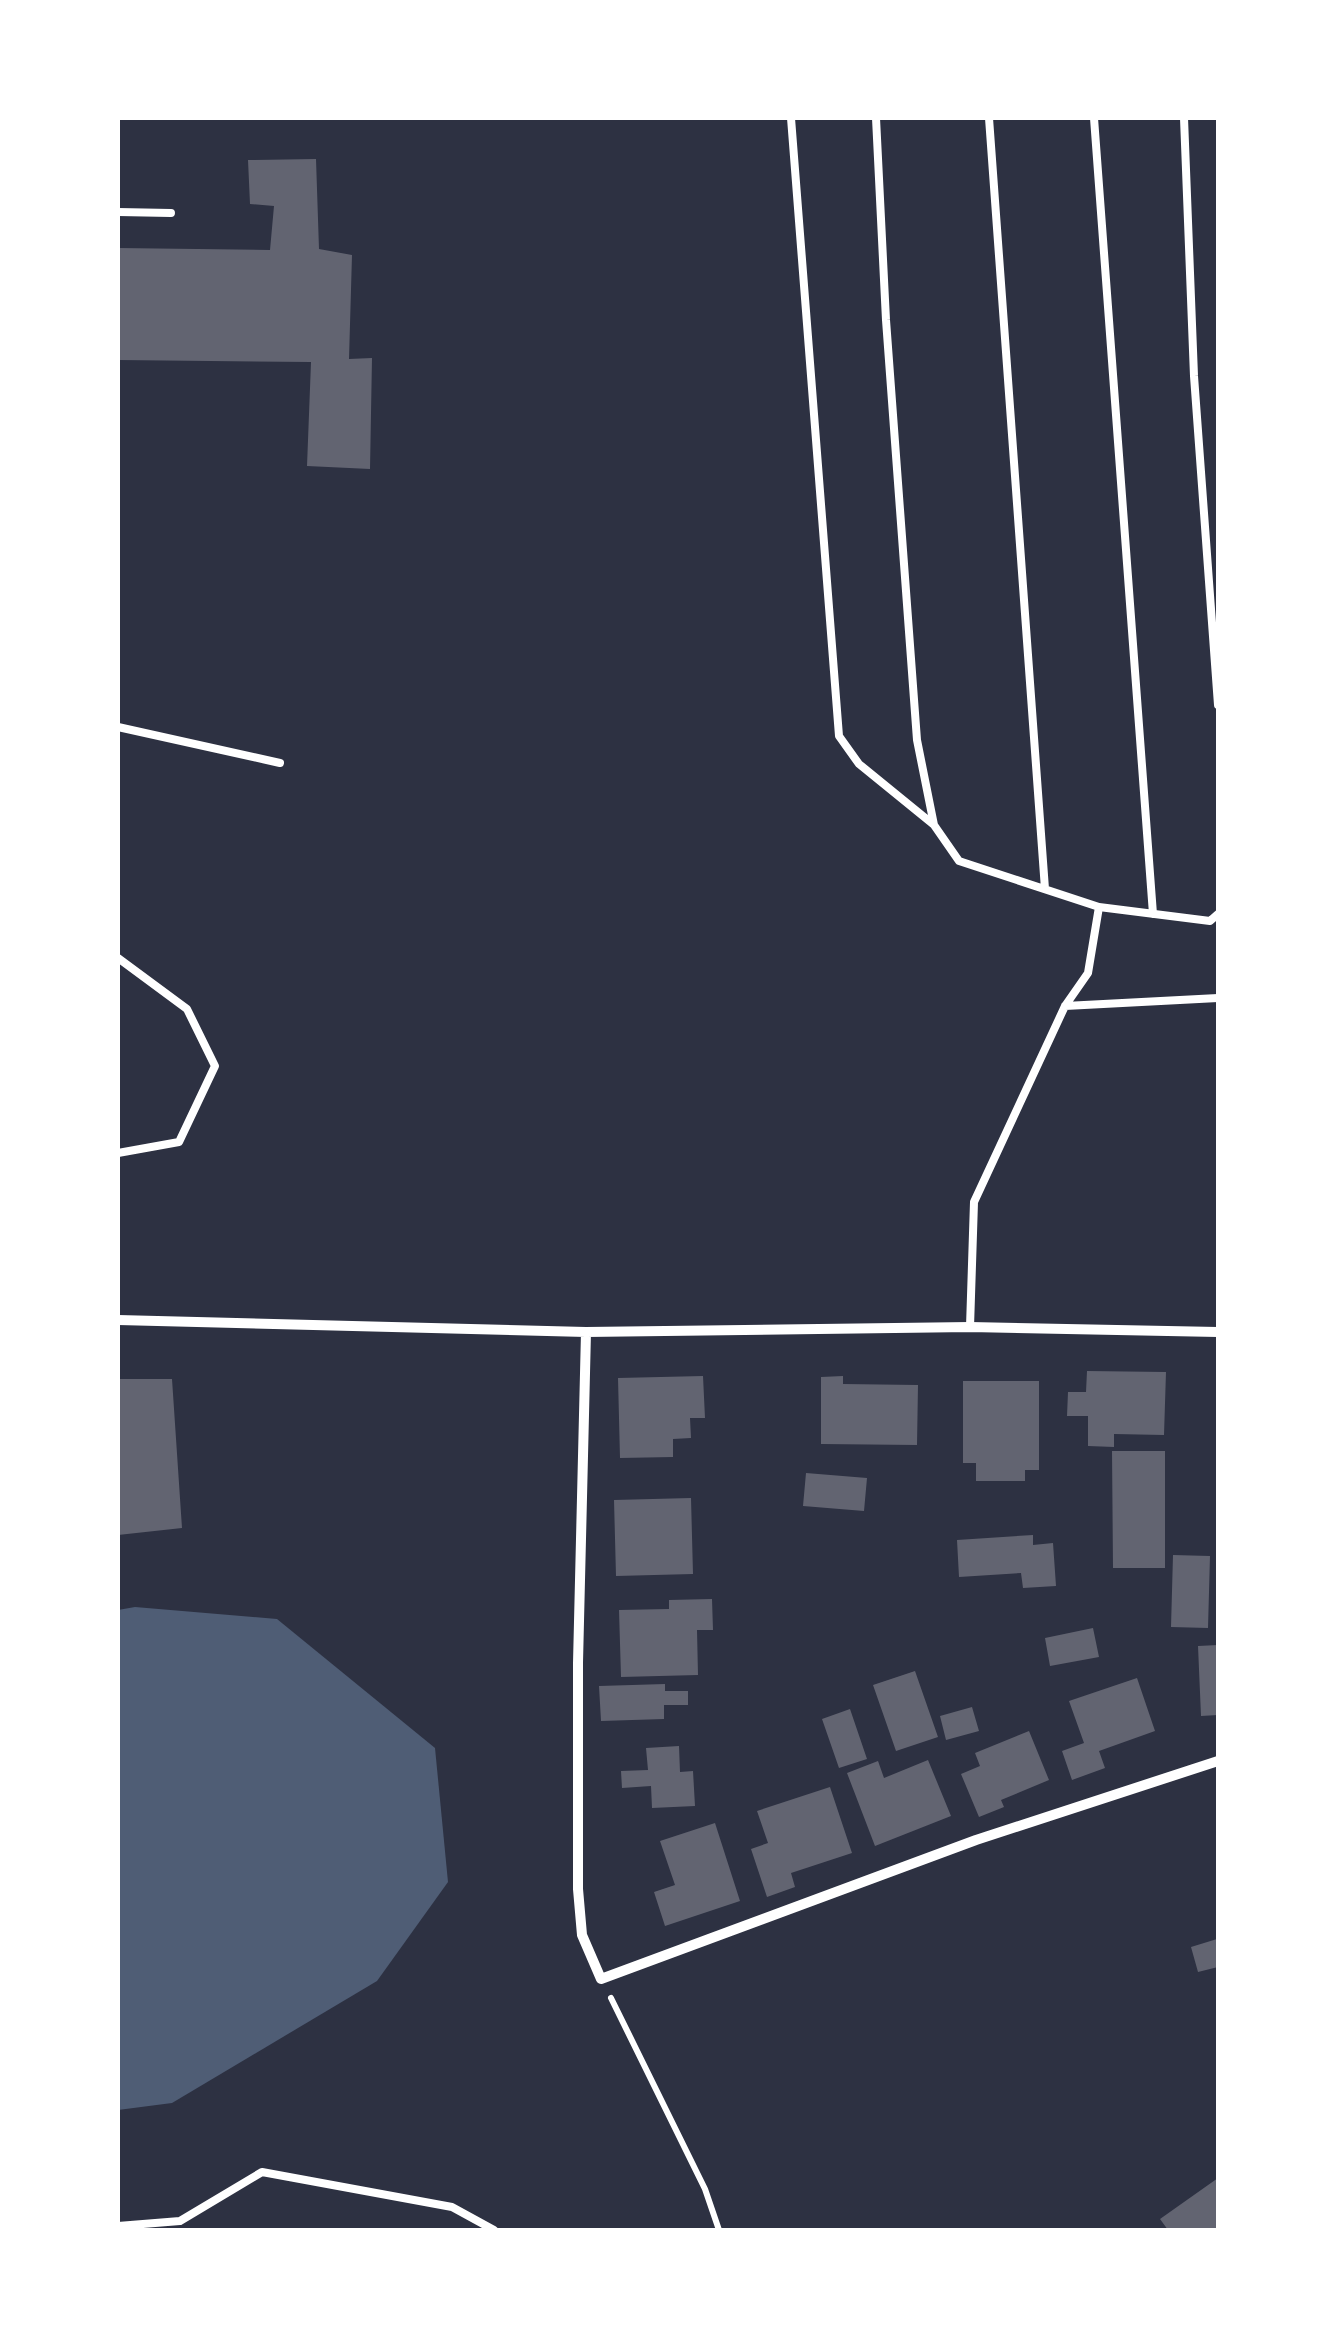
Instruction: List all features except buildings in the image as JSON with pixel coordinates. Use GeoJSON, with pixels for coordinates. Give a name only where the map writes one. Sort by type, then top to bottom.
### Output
{"type":"FeatureCollection","features":[{"type":"Feature","properties":{"kind":"street"},"geometry":{"type":"LineString","coordinates":[[118,1320],[586,1332],[970,1327],[1218,1332]]}},
{"type":"Feature","properties":{"kind":"street"},"geometry":{"type":"LineString","coordinates":[[586,1332],[578,1663],[578,1889],[582,1935],[601,1980],[976,1840],[1218,1761]]}},
{"type":"Feature","properties":{"kind":"lane"},"geometry":{"type":"LineString","coordinates":[[791,118],[839,736],[859,764],[934,825],[959,861],[1099,907],[1210,921],[1218,914]]}},
{"type":"Feature","properties":{"kind":"lane"},"geometry":{"type":"LineString","coordinates":[[876,118],[886,320],[917,740],[934,825]]}},
{"type":"Feature","properties":{"kind":"lane"},"geometry":{"type":"LineString","coordinates":[[989,118],[1045,890]]}},
{"type":"Feature","properties":{"kind":"lane"},"geometry":{"type":"LineString","coordinates":[[1094,118],[1153,914]]}},
{"type":"Feature","properties":{"kind":"lane"},"geometry":{"type":"LineString","coordinates":[[1184,118],[1194,376],[1218,705]]}},
{"type":"Feature","properties":{"kind":"lane"},"geometry":{"type":"LineString","coordinates":[[118,212],[172,213]]}},
{"type":"Feature","properties":{"kind":"lane"},"geometry":{"type":"LineString","coordinates":[[118,727],[280,763]]}},
{"type":"Feature","properties":{"kind":"lane"},"geometry":{"type":"LineString","coordinates":[[970,1327],[974,1202],[1065,1006],[1088,972],[1099,907]]}},
{"type":"Feature","properties":{"kind":"lane"},"geometry":{"type":"LineString","coordinates":[[118,958],[186,1009],[215,1066],[179,1142],[118,1153]]}},
{"type":"Feature","properties":{"kind":"lane"},"geometry":{"type":"LineString","coordinates":[[1065,1006],[1218,998]]}},
{"type":"Feature","properties":{"kind":"lane"},"geometry":{"type":"LineString","coordinates":[[118,2226],[180,2222],[262,2172],[452,2207],[494,2230]]}},
{"type":"Feature","properties":{"kind":"path"},"geometry":{"type":"LineString","coordinates":[[601,1980],[705,2189],[718,2230]]}},
{"type":"Feature","properties":{"kind":"water"},"geometry":{"type":"Polygon","coordinates":[[[135,1607],[277,1619],[435,1748],[448,1882],[377,1981],[172,2103],[118,2110],[118,1610],[135,1607]]]}}]}
